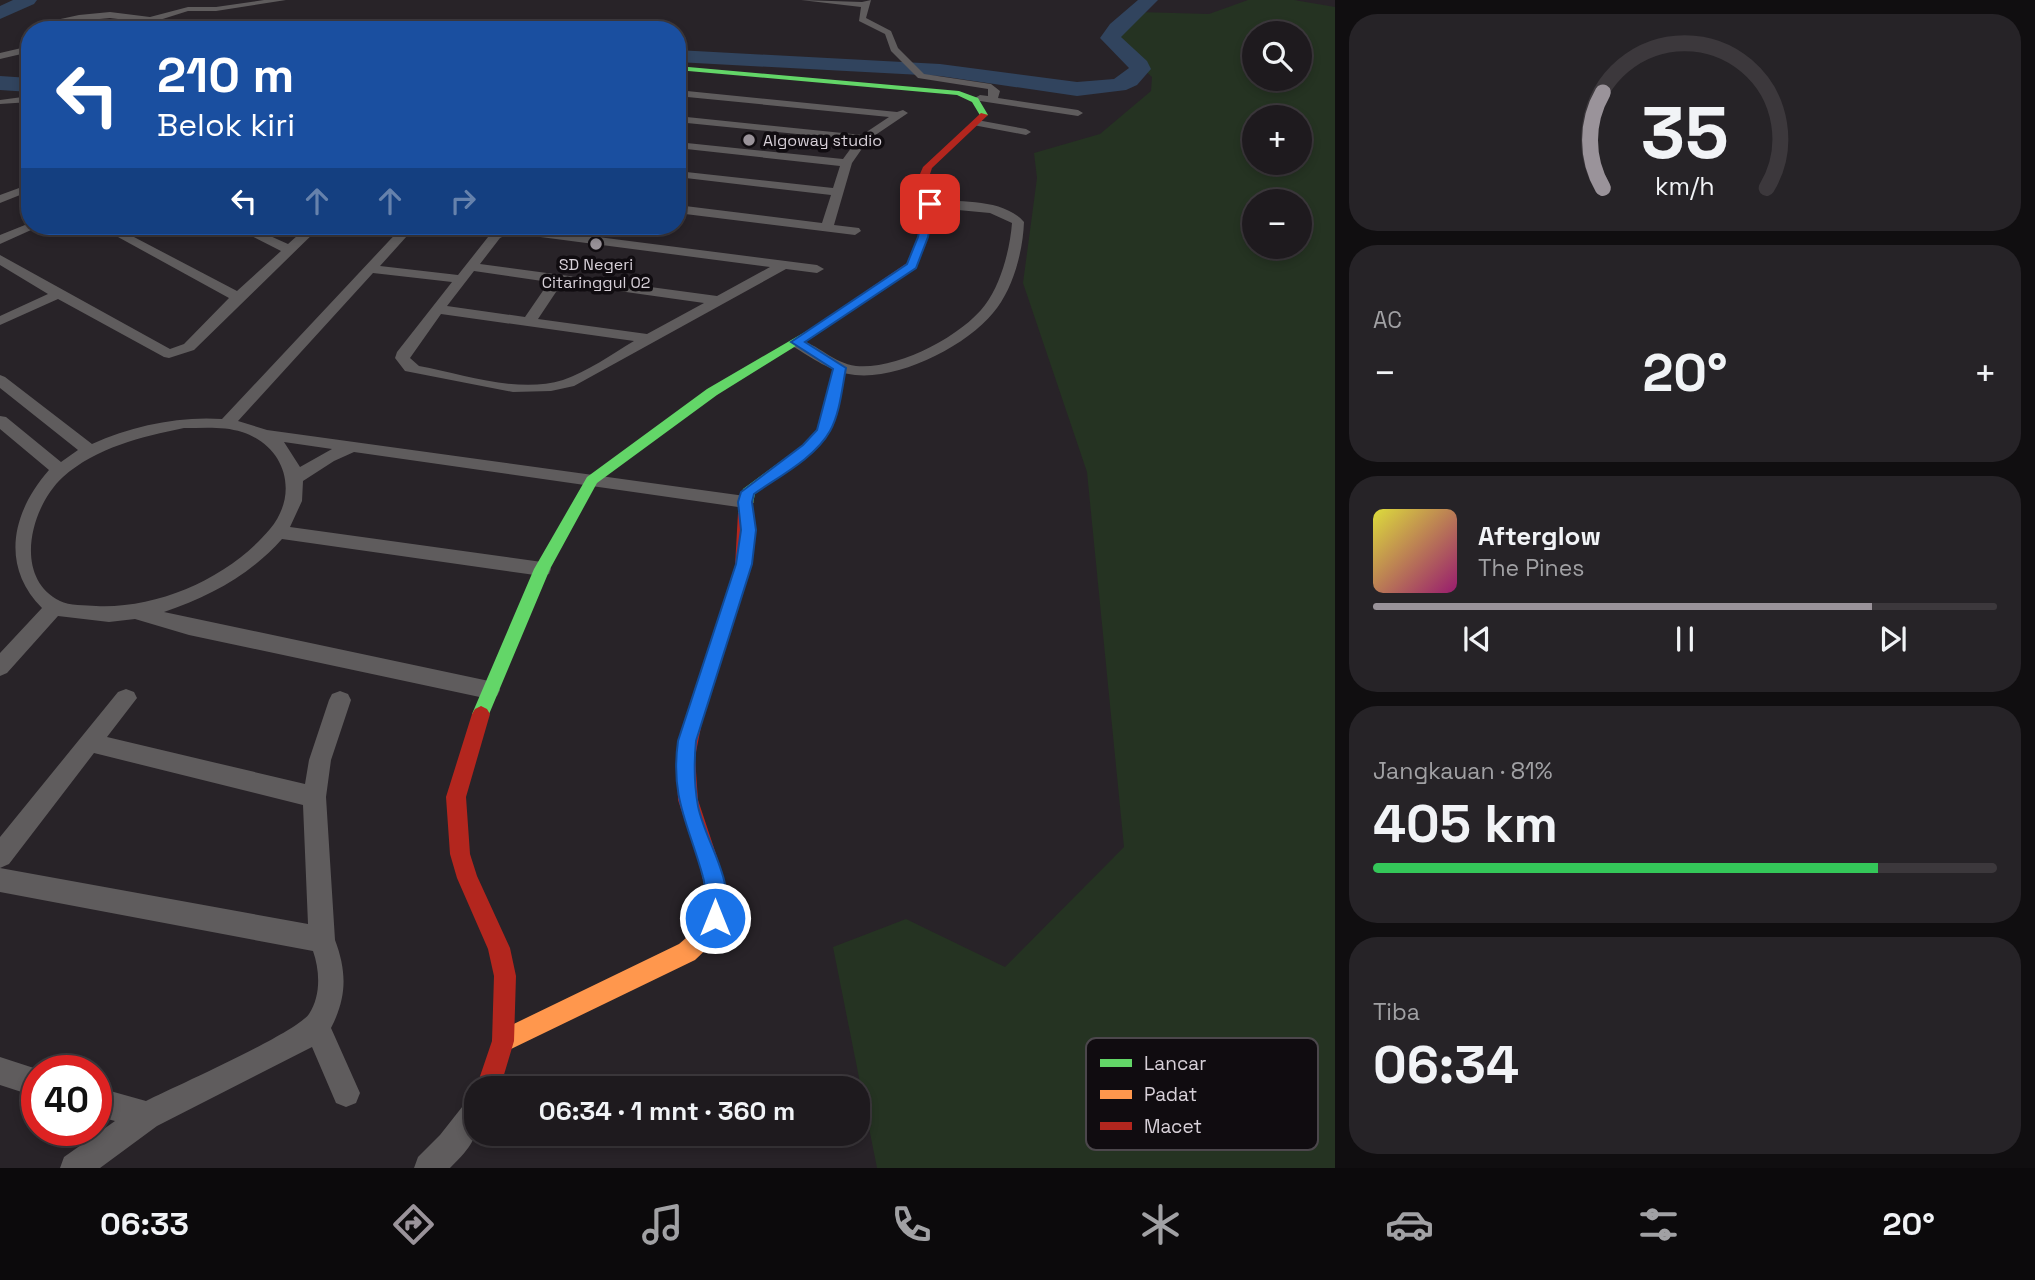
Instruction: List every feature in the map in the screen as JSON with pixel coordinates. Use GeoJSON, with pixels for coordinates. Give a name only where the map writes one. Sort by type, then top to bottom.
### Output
{"type":"FeatureCollection","features":[{"type":"Feature","properties":{"kind":"street"},"geometry":{"type":"LineString","coordinates":[[64,21],[110,15],[150,20],[188,9],[216,9],[282,0]]}},
{"type":"Feature","properties":{"kind":"street"},"geometry":{"type":"LineString","coordinates":[[805,0],[867,3],[862,19],[892,35],[895,40],[894,49],[920,76],[991,87],[995,91],[992,100]]}},
{"type":"Feature","properties":{"kind":"street"},"geometry":{"type":"LineString","coordinates":[[0,56],[21,52]]}},
{"type":"Feature","properties":{"kind":"street"},"geometry":{"type":"LineString","coordinates":[[686,69],[933,90],[1078,113]]}},
{"type":"Feature","properties":{"kind":"street"},"geometry":{"type":"LineString","coordinates":[[0,90],[7,94],[1,104]]}},
{"type":"Feature","properties":{"kind":"street"},"geometry":{"type":"LineString","coordinates":[[686,94],[902,113],[864,138],[846,163],[827,227]]}},
{"type":"Feature","properties":{"kind":"street"},"geometry":{"type":"LineString","coordinates":[[492,1076],[503,1041],[503,967],[499,948],[467,878],[456,824],[456,797],[489,690],[542,569],[592,480],[712,392],[797,342],[912,265],[923,237],[930,204],[925,174],[928,167],[932,160],[983,118],[984,109],[969,96]]}},
{"type":"Feature","properties":{"kind":"street"},"geometry":{"type":"LineString","coordinates":[[1,104],[21,101]]}},
{"type":"Feature","properties":{"kind":"street"},"geometry":{"type":"LineString","coordinates":[[686,120],[864,138]]}},
{"type":"Feature","properties":{"kind":"street"},"geometry":{"type":"LineString","coordinates":[[977,123],[1026,132]]}},
{"type":"Feature","properties":{"kind":"street"},"geometry":{"type":"LineString","coordinates":[[713,149],[726,124]]}},
{"type":"Feature","properties":{"kind":"street"},"geometry":{"type":"LineString","coordinates":[[686,146],[846,163]]}},
{"type":"Feature","properties":{"kind":"street"},"geometry":{"type":"LineString","coordinates":[[686,175],[837,192]]}},
{"type":"Feature","properties":{"kind":"street"},"geometry":{"type":"LineString","coordinates":[[0,184],[21,189]]}},
{"type":"Feature","properties":{"kind":"street"},"geometry":{"type":"LineString","coordinates":[[0,199],[21,191]]}},
{"type":"Feature","properties":{"kind":"street"},"geometry":{"type":"LineString","coordinates":[[797,342],[840,368],[884,368],[919,359],[975,323],[997,298],[1018,227],[1016,219],[999,211],[930,204]]}},
{"type":"Feature","properties":{"kind":"street"},"geometry":{"type":"LineString","coordinates":[[686,210],[855,231]]}},
{"type":"Feature","properties":{"kind":"street"},"geometry":{"type":"LineString","coordinates":[[0,240],[21,231]]}},
{"type":"Feature","properties":{"kind":"street"},"geometry":{"type":"LineString","coordinates":[[121,235],[238,297]]}},
{"type":"Feature","properties":{"kind":"street"},"geometry":{"type":"LineString","coordinates":[[258,235],[288,249]]}},
{"type":"Feature","properties":{"kind":"street"},"geometry":{"type":"LineString","coordinates":[[0,259],[169,354],[189,348],[304,235]]}},
{"type":"Feature","properties":{"kind":"street"},"geometry":{"type":"LineString","coordinates":[[227,423],[402,235]]}},
{"type":"Feature","properties":{"kind":"street"},"geometry":{"type":"LineString","coordinates":[[496,235],[404,352],[402,358],[410,368],[530,389],[569,383],[784,265]]}},
{"type":"Feature","properties":{"kind":"street"},"geometry":{"type":"LineString","coordinates":[[562,235],[817,269]]}},
{"type":"Feature","properties":{"kind":"street"},"geometry":{"type":"LineString","coordinates":[[471,267],[720,301]]}},
{"type":"Feature","properties":{"kind":"street"},"geometry":{"type":"LineString","coordinates":[[370,269],[461,279]]}},
{"type":"Feature","properties":{"kind":"street"},"geometry":{"type":"LineString","coordinates":[[529,322],[558,279]]}},
{"type":"Feature","properties":{"kind":"street"},"geometry":{"type":"LineString","coordinates":[[0,308],[52,290]]}},
{"type":"Feature","properties":{"kind":"street"},"geometry":{"type":"LineString","coordinates":[[0,321],[52,290]]}},
{"type":"Feature","properties":{"kind":"street"},"geometry":{"type":"LineString","coordinates":[[437,309],[648,339]]}},
{"type":"Feature","properties":{"kind":"street"},"geometry":{"type":"LineString","coordinates":[[503,1041],[687,952],[704,938],[715,918],[717,899],[714,879],[689,807],[684,761],[687,741],[744,564],[748,530],[745,502],[753,486],[807,448],[823,432],[840,368]]}},
{"type":"Feature","properties":{"kind":"street"},"geometry":{"type":"LineString","coordinates":[[0,380],[90,451]]}},
{"type":"Feature","properties":{"kind":"street"},"geometry":{"type":"LineString","coordinates":[[0,421],[60,470]]}},
{"type":"Feature","properties":{"kind":"street"},"geometry":{"type":"LineString","coordinates":[[264,435],[282,448],[293,465],[297,485],[292,508],[278,532],[243,566],[192,594],[135,611],[92,614],[54,608],[26,594],[9,573],[5,547],[14,520],[32,494],[60,470],[90,451],[136,432],[184,423],[227,423],[264,435],[745,502]]}},
{"type":"Feature","properties":{"kind":"street"},"geometry":{"type":"LineString","coordinates":[[296,478],[328,457],[353,447]]}},
{"type":"Feature","properties":{"kind":"street"},"geometry":{"type":"LineString","coordinates":[[278,532],[542,569]]}},
{"type":"Feature","properties":{"kind":"street"},"geometry":{"type":"LineString","coordinates":[[0,667],[54,608]]}},
{"type":"Feature","properties":{"kind":"street"},"geometry":{"type":"LineString","coordinates":[[135,611],[189,628],[489,690]]}},
{"type":"Feature","properties":{"kind":"street"},"geometry":{"type":"LineString","coordinates":[[0,856],[126,698]]}},
{"type":"Feature","properties":{"kind":"street"},"geometry":{"type":"LineString","coordinates":[[75,1168],[147,1116],[293,1043],[317,1027],[329,1004],[332,982],[329,959],[322,940],[314,797],[320,760],[340,700]]}},
{"type":"Feature","properties":{"kind":"street"},"geometry":{"type":"LineString","coordinates":[[89,742],[314,797]]}},
{"type":"Feature","properties":{"kind":"street"},"geometry":{"type":"LineString","coordinates":[[0,880],[322,940]]}},
{"type":"Feature","properties":{"kind":"street"},"geometry":{"type":"LineString","coordinates":[[317,1027],[346,1093]]}},
{"type":"Feature","properties":{"kind":"street"},"geometry":{"type":"LineString","coordinates":[[0,1072],[21,1078]]}},
{"type":"Feature","properties":{"kind":"street"},"geometry":{"type":"LineString","coordinates":[[112,1106],[147,1116]]}},
{"type":"Feature","properties":{"kind":"street"},"geometry":{"type":"LineString","coordinates":[[429,1168],[464,1128]]}},
{"type":"Feature","properties":{"kind":"green space"},"geometry":{"type":"Polygon","coordinates":[[[1248,0],[1294,0],[1335,7],[1335,1168],[877,1168],[870,1133],[870,1076],[859,1076],[833,947],[906,919],[1005,967],[1124,847],[1087,472],[1023,283],[1037,178],[1034,153],[1100,134],[1151,91],[1152,77],[1110,38],[1117,28],[1138,12],[1209,14],[1248,0]]]}},
{"type":"Feature","properties":{"kind":"waterway"},"geometry":{"type":"LineString","coordinates":[[0,13],[28,0]]}},
{"type":"Feature","properties":{"kind":"waterway"},"geometry":{"type":"LineString","coordinates":[[686,56],[940,70],[1077,89],[1118,85],[1129,80],[1140,69],[1110,38],[1117,28],[1149,0]]}},
{"type":"Feature","properties":{"kind":"waterway"},"geometry":{"type":"LineString","coordinates":[[0,83],[21,84]]}},
{"type":"Feature","properties":{"kind":"traffic: fast"},"geometry":{"type":"LineString","coordinates":[[686,69],[959,93],[975,100],[984,115]]}},
{"type":"Feature","properties":{"kind":"traffic: fast"},"geometry":{"type":"LineString","coordinates":[[481,714],[542,569],[592,480],[712,392],[829,321]]}},
{"type":"Feature","properties":{"kind":"traffic: fast"},"geometry":{"type":"LineString","coordinates":[[745,513],[748,492],[808,448],[823,432],[840,368]]}},
{"type":"Feature","properties":{"kind":"traffic: slow"},"geometry":{"type":"LineString","coordinates":[[503,1041],[687,952],[707,932],[715,911],[715,887],[708,860]]}},
{"type":"Feature","properties":{"kind":"traffic: jam"},"geometry":{"type":"LineString","coordinates":[[829,321],[912,265],[923,237],[930,204],[925,174],[928,167],[984,115]]}},
{"type":"Feature","properties":{"kind":"traffic: jam"},"geometry":{"type":"LineString","coordinates":[[708,860],[688,800],[686,757],[693,722],[743,566],[745,513]]}},
{"type":"Feature","properties":{"kind":"traffic: jam"},"geometry":{"type":"LineString","coordinates":[[481,714],[456,797],[460,854],[467,878],[499,948],[505,976],[503,1041],[492,1076]]}},
{"type":"Feature","properties":{"kind":"place","name":"Algoway studio"},"geometry":{"type":"Point","coordinates":[749,140]}},
{"type":"Feature","properties":{"kind":"place","name":"SD Negeri Citaringgul 02"},"geometry":{"type":"Point","coordinates":[596,244]}},
{"type":"Feature","properties":{"kind":"route"},"geometry":{"type":"LineString","coordinates":[[715,918],[717,899],[714,879],[689,807],[684,761],[687,741],[744,564],[748,530],[745,502],[748,492],[816,441],[827,422],[840,368],[797,342],[912,265],[923,237],[930,204]]}}]}
